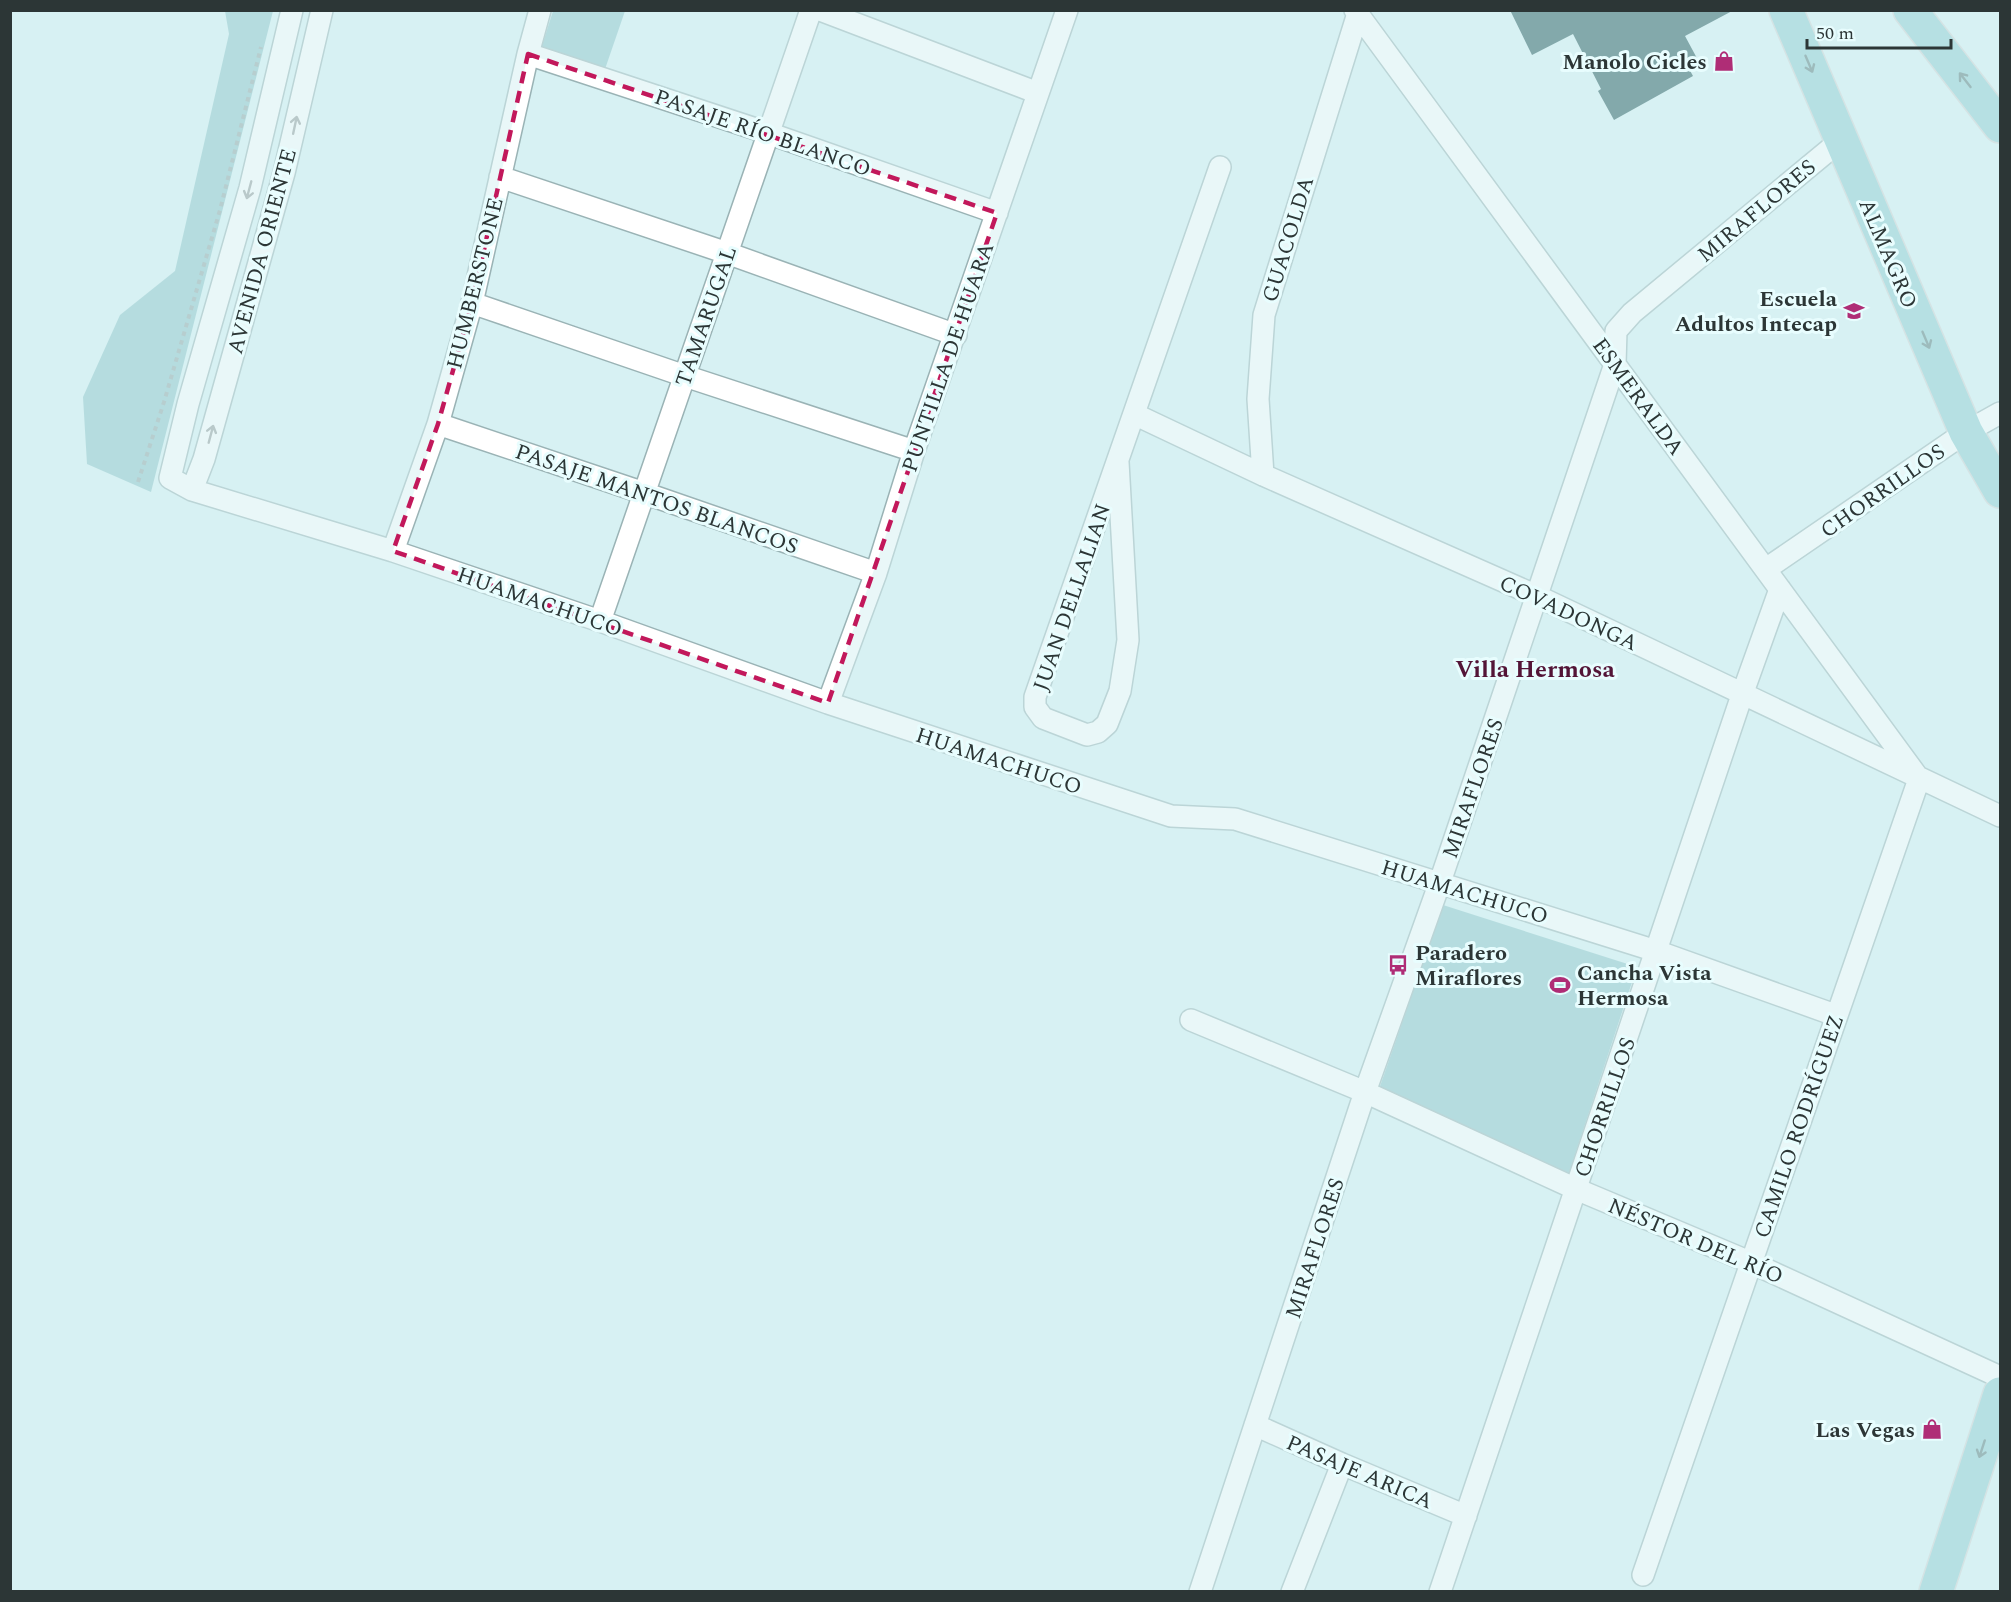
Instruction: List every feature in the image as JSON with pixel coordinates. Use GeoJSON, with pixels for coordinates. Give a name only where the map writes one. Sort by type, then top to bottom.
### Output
{"type":"FeatureCollection","features":[{"type":"Feature","properties":{"kind":"main road","name":"ALMAGRO"},"geometry":{"type":"LineString","coordinates":[[1786,10],[1966,432],[2001,491]]}},
{"type":"Feature","properties":{"kind":"main road"},"geometry":{"type":"LineString","coordinates":[[1910,10],[2001,126]]}},
{"type":"Feature","properties":{"kind":"main road"},"geometry":{"type":"LineString","coordinates":[[1936,1592],[2001,1394]]}},
{"type":"Feature","properties":{"kind":"street","name":"AVENIDA ORIENTE"},"geometry":{"type":"LineString","coordinates":[[170,478],[250,188],[292,10]]}},
{"type":"Feature","properties":{"kind":"street","name":"AVENIDA ORIENTE"},"geometry":{"type":"LineString","coordinates":[[192,490],[204,459],[276,205],[322,10]]}},
{"type":"Feature","properties":{"kind":"street","name":"HUMBERSTONE"},"geometry":{"type":"LineString","coordinates":[[393,551],[438,424],[472,303],[540,10]]}},
{"type":"Feature","properties":{"kind":"street","name":"TAMARUGAL"},"geometry":{"type":"LineString","coordinates":[[600,621],[811,10]]}},
{"type":"Feature","properties":{"kind":"street"},"geometry":{"type":"LineString","coordinates":[[820,10],[1038,93]]}},
{"type":"Feature","properties":{"kind":"street","name":"PUNTILLA DE HUARA"},"geometry":{"type":"LineString","coordinates":[[828,703],[876,573],[914,451],[1067,10]]}},
{"type":"Feature","properties":{"kind":"street","name":"ESMERALDA"},"geometry":{"type":"LineString","coordinates":[[1357,12],[1920,778]]}},
{"type":"Feature","properties":{"kind":"street","name":"GUACOLDA"},"geometry":{"type":"LineString","coordinates":[[1263,475],[1258,399],[1264,315],[1357,12]]}},
{"type":"Feature","properties":{"kind":"street","name":"PASAJE RÍO BLANCO"},"geometry":{"type":"LineString","coordinates":[[528,54],[768,133],[997,213]]}},
{"type":"Feature","properties":{"kind":"street","name":"MIRAFLORES"},"geometry":{"type":"LineString","coordinates":[[1200,1592],[1365,1092],[1440,882],[1614,364],[1616,331],[1632,313],[1840,140]]}},
{"type":"Feature","properties":{"kind":"street","name":"JUAN DELLALIAN"},"geometry":{"type":"LineString","coordinates":[[1118,462],[1128,640],[1120,691],[1110,719],[1103,729],[1087,735],[1043,718],[1035,707],[1035,697],[1220,167]]}},
{"type":"Feature","properties":{"kind":"street"},"geometry":{"type":"LineString","coordinates":[[500,177],[956,335]]}},
{"type":"Feature","properties":{"kind":"street"},"geometry":{"type":"LineString","coordinates":[[472,303],[914,451]]}},
{"type":"Feature","properties":{"kind":"street","name":"CHORRILLOS"},"geometry":{"type":"LineString","coordinates":[[1766,569],[1966,432],[2001,413]]}},
{"type":"Feature","properties":{"kind":"street","name":"COVADONGA"},"geometry":{"type":"LineString","coordinates":[[1134,414],[1263,475],[1537,596],[2001,816]]}},
{"type":"Feature","properties":{"kind":"street","name":"PASAJE MANTOS BLANCOS"},"geometry":{"type":"LineString","coordinates":[[438,424],[876,573]]}},
{"type":"Feature","properties":{"kind":"street","name":"HUAMACHUCO"},"geometry":{"type":"LineString","coordinates":[[170,478],[192,490],[393,551],[600,621],[828,703],[1171,816],[1235,819],[1656,951],[1835,1015]]}},
{"type":"Feature","properties":{"kind":"street","name":"CHORRILLOS"},"geometry":{"type":"LineString","coordinates":[[1440,1592],[1742,695],[1780,589]]}},
{"type":"Feature","properties":{"kind":"street","name":"CAMILO RODRÍGUEZ"},"geometry":{"type":"LineString","coordinates":[[1643,1575],[1752,1263],[1835,1015],[1920,778]]}},
{"type":"Feature","properties":{"kind":"street","name":"NÉSTOR DEL RÍO"},"geometry":{"type":"LineString","coordinates":[[1191,1020],[1365,1092],[1576,1189],[1752,1263],[2001,1377]]}},
{"type":"Feature","properties":{"kind":"street","name":"PASAJE ARICA"},"geometry":{"type":"LineString","coordinates":[[1256,1425],[1466,1516]]}},
{"type":"Feature","properties":{"kind":"street"},"geometry":{"type":"LineString","coordinates":[[1292,1592],[1342,1464]]}},
{"type":"Feature","properties":{"kind":"path"},"geometry":{"type":"LineString","coordinates":[[138,483],[165,402],[220,210],[261,45]]}},
{"type":"Feature","properties":{"kind":"highlighted area"},"geometry":{"type":"Polygon","coordinates":[[[528,54],[997,213],[828,703],[393,551],[438,424],[472,303],[528,54]]]}},
{"type":"Feature","properties":{"kind":"shaded area"},"geometry":{"type":"Polygon","coordinates":[[[225,11],[273,11],[151,492],[87,464],[83,397],[120,315],[175,271],[229,34],[225,11]]]}},
{"type":"Feature","properties":{"kind":"shaded area"},"geometry":{"type":"Polygon","coordinates":[[[553,11],[625,11],[604,72],[540,52],[553,11]]]}},
{"type":"Feature","properties":{"kind":"shaded area"},"geometry":{"type":"Polygon","coordinates":[[[1443,905],[1637,967],[1567,1179],[1378,1092],[1443,905]]]}},
{"type":"Feature","properties":{"kind":"building"},"geometry":{"type":"Polygon","coordinates":[[[1510,10],[1734,10],[1685,36],[1699,62],[1688,67],[1693,76],[1614,120],[1598,91],[1601,89],[1573,34],[1532,55],[1510,10]]]}},
{"type":"Feature","properties":{"kind":"place","name":"Manolo Cicles"},"geometry":{"type":"Point","coordinates":[1724,61]}},
{"type":"Feature","properties":{"kind":"place","name":"Escuela Adultos Intecap"},"geometry":{"type":"Point","coordinates":[1854,311]}},
{"type":"Feature","properties":{"kind":"place","name":"Paradero Miraflores"},"geometry":{"type":"Point","coordinates":[1398,965]}},
{"type":"Feature","properties":{"kind":"place","name":"Cancha Vista Hermosa"},"geometry":{"type":"Point","coordinates":[1560,985]}},
{"type":"Feature","properties":{"kind":"place","name":"Las Vegas"},"geometry":{"type":"Point","coordinates":[1932,1429]}},
{"type":"Feature","properties":{"kind":"district","name":"Villa Hermosa"},"geometry":{"type":"Point","coordinates":[1535,669]}}]}
